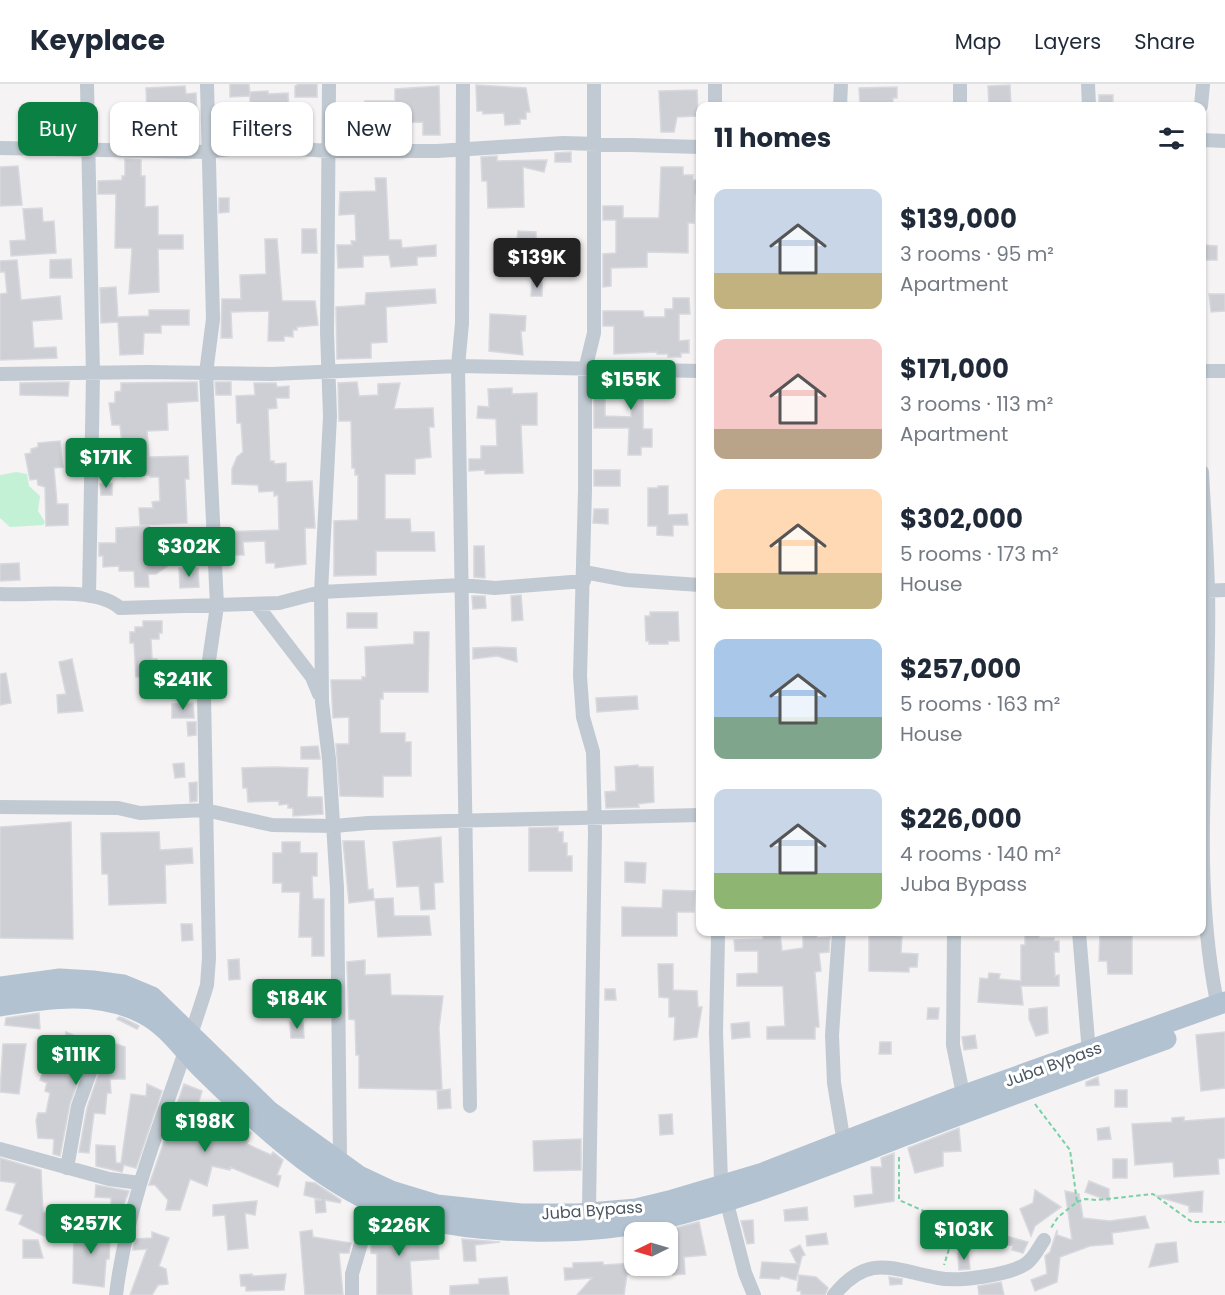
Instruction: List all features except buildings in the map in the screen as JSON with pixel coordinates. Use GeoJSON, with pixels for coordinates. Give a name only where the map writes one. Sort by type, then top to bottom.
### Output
{"type":"FeatureCollection","features":[{"type":"Feature","properties":{"kind":"main road","name":"Juba Bypass"},"geometry":{"type":"LineString","coordinates":[[0,987],[60,979],[123,985],[152,997],[269,1110],[326,1153],[370,1181],[437,1205],[472,1211],[578,1214],[647,1206],[763,1173],[1220,1000]]}},
{"type":"Feature","properties":{"kind":"main road","name":"Juba Bypass"},"geometry":{"type":"LineString","coordinates":[[0,1006],[48,998],[93,998],[146,1014],[261,1126],[308,1163],[373,1203],[416,1218],[474,1227],[546,1230],[609,1227],[658,1220],[774,1186],[1225,1017]]}},
{"type":"Feature","properties":{"kind":"street"},"geometry":{"type":"LineString","coordinates":[[87,84],[87,102]]}},
{"type":"Feature","properties":{"kind":"street"},"geometry":{"type":"LineString","coordinates":[[116,1295],[120,1258],[140,1183],[207,985],[209,958],[204,694],[217,606],[206,373],[213,319],[207,84]]}},
{"type":"Feature","properties":{"kind":"street"},"geometry":{"type":"LineString","coordinates":[[329,84],[329,102]]}},
{"type":"Feature","properties":{"kind":"street"},"geometry":{"type":"LineString","coordinates":[[463,84],[462,323],[458,366],[470,1106]]}},
{"type":"Feature","properties":{"kind":"street"},"geometry":{"type":"LineString","coordinates":[[589,1208],[595,819],[593,752],[583,717],[580,676],[584,576],[585,370],[594,333],[596,196],[593,144],[594,84]]}},
{"type":"Feature","properties":{"kind":"street"},"geometry":{"type":"LineString","coordinates":[[715,84],[715,102]]}},
{"type":"Feature","properties":{"kind":"street"},"geometry":{"type":"LineString","coordinates":[[840,102],[841,84]]}},
{"type":"Feature","properties":{"kind":"street"},"geometry":{"type":"LineString","coordinates":[[960,84],[960,102]]}},
{"type":"Feature","properties":{"kind":"street"},"geometry":{"type":"LineString","coordinates":[[1088,84],[1089,102]]}},
{"type":"Feature","properties":{"kind":"street"},"geometry":{"type":"LineString","coordinates":[[1201,102],[1203,84]]}},
{"type":"Feature","properties":{"kind":"street"},"geometry":{"type":"LineString","coordinates":[[1206,140],[1225,141]]}},
{"type":"Feature","properties":{"kind":"street"},"geometry":{"type":"LineString","coordinates":[[412,151],[463,150],[533,144],[696,147]]}},
{"type":"Feature","properties":{"kind":"street"},"geometry":{"type":"LineString","coordinates":[[98,149],[207,152],[250,146],[325,152]]}},
{"type":"Feature","properties":{"kind":"street"},"geometry":{"type":"LineString","coordinates":[[0,148],[18,148]]}},
{"type":"Feature","properties":{"kind":"street"},"geometry":{"type":"LineString","coordinates":[[87,156],[93,375],[89,596]]}},
{"type":"Feature","properties":{"kind":"street"},"geometry":{"type":"LineString","coordinates":[[330,156],[328,373],[330,417],[321,592],[322,702],[334,826],[339,975],[340,1159]]}},
{"type":"Feature","properties":{"kind":"street"},"geometry":{"type":"LineString","coordinates":[[0,375],[328,373],[458,366],[696,371]]}},
{"type":"Feature","properties":{"kind":"street"},"geometry":{"type":"LineString","coordinates":[[1206,371],[1225,371]]}},
{"type":"Feature","properties":{"kind":"street"},"geometry":{"type":"LineString","coordinates":[[0,594],[89,596],[113,601],[120,608],[279,603],[321,592],[462,585],[495,588],[584,576],[696,585]]}},
{"type":"Feature","properties":{"kind":"street"},"geometry":{"type":"LineString","coordinates":[[1206,590],[1225,590]]}},
{"type":"Feature","properties":{"kind":"street"},"geometry":{"type":"LineString","coordinates":[[256,604],[312,677],[322,702]]}},
{"type":"Feature","properties":{"kind":"street"},"geometry":{"type":"LineString","coordinates":[[0,807],[118,808],[140,813],[205,810],[272,825],[334,826],[368,823],[696,815]]}},
{"type":"Feature","properties":{"kind":"street"},"geometry":{"type":"LineString","coordinates":[[1206,928],[1220,1000]]}},
{"type":"Feature","properties":{"kind":"street"},"geometry":{"type":"LineString","coordinates":[[839,936],[832,1035],[834,1083],[842,1131]]}},
{"type":"Feature","properties":{"kind":"street"},"geometry":{"type":"LineString","coordinates":[[954,936],[953,1045],[962,1089]]}},
{"type":"Feature","properties":{"kind":"street"},"geometry":{"type":"LineString","coordinates":[[1079,936],[1088,1041]]}},
{"type":"Feature","properties":{"kind":"street"},"geometry":{"type":"LineString","coordinates":[[718,937],[716,1032],[721,1181]]}},
{"type":"Feature","properties":{"kind":"street"},"geometry":{"type":"LineString","coordinates":[[67,1168],[78,1106],[92,1066],[101,1061]]}},
{"type":"Feature","properties":{"kind":"street"},"geometry":{"type":"LineString","coordinates":[[0,1149],[67,1168],[140,1183]]}},
{"type":"Feature","properties":{"kind":"street"},"geometry":{"type":"LineString","coordinates":[[352,1295],[352,1274],[373,1203]]}},
{"type":"Feature","properties":{"kind":"street"},"geometry":{"type":"LineString","coordinates":[[729,1211],[745,1273],[754,1295]]}},
{"type":"Feature","properties":{"kind":"street"},"geometry":{"type":"LineString","coordinates":[[834,1295],[845,1282],[866,1269],[903,1268],[939,1279],[983,1278],[1027,1263],[1044,1240]]}},
{"type":"Feature","properties":{"kind":"path"},"geometry":{"type":"LineString","coordinates":[[1033,1100],[1070,1150],[1077,1202]]}},
{"type":"Feature","properties":{"kind":"path"},"geometry":{"type":"LineString","coordinates":[[899,1156],[900,1200],[937,1217],[950,1246],[939,1279]]}},
{"type":"Feature","properties":{"kind":"path"},"geometry":{"type":"LineString","coordinates":[[1044,1240],[1058,1217],[1077,1202],[1085,1199],[1097,1200],[1153,1194],[1192,1222],[1225,1222]]}},
{"type":"Feature","properties":{"kind":"green space"},"geometry":{"type":"Polygon","coordinates":[[[16,472],[27,474],[29,486],[40,496],[38,511],[45,522],[43,525],[10,527],[0,518],[0,475],[16,472]]]}}]}
